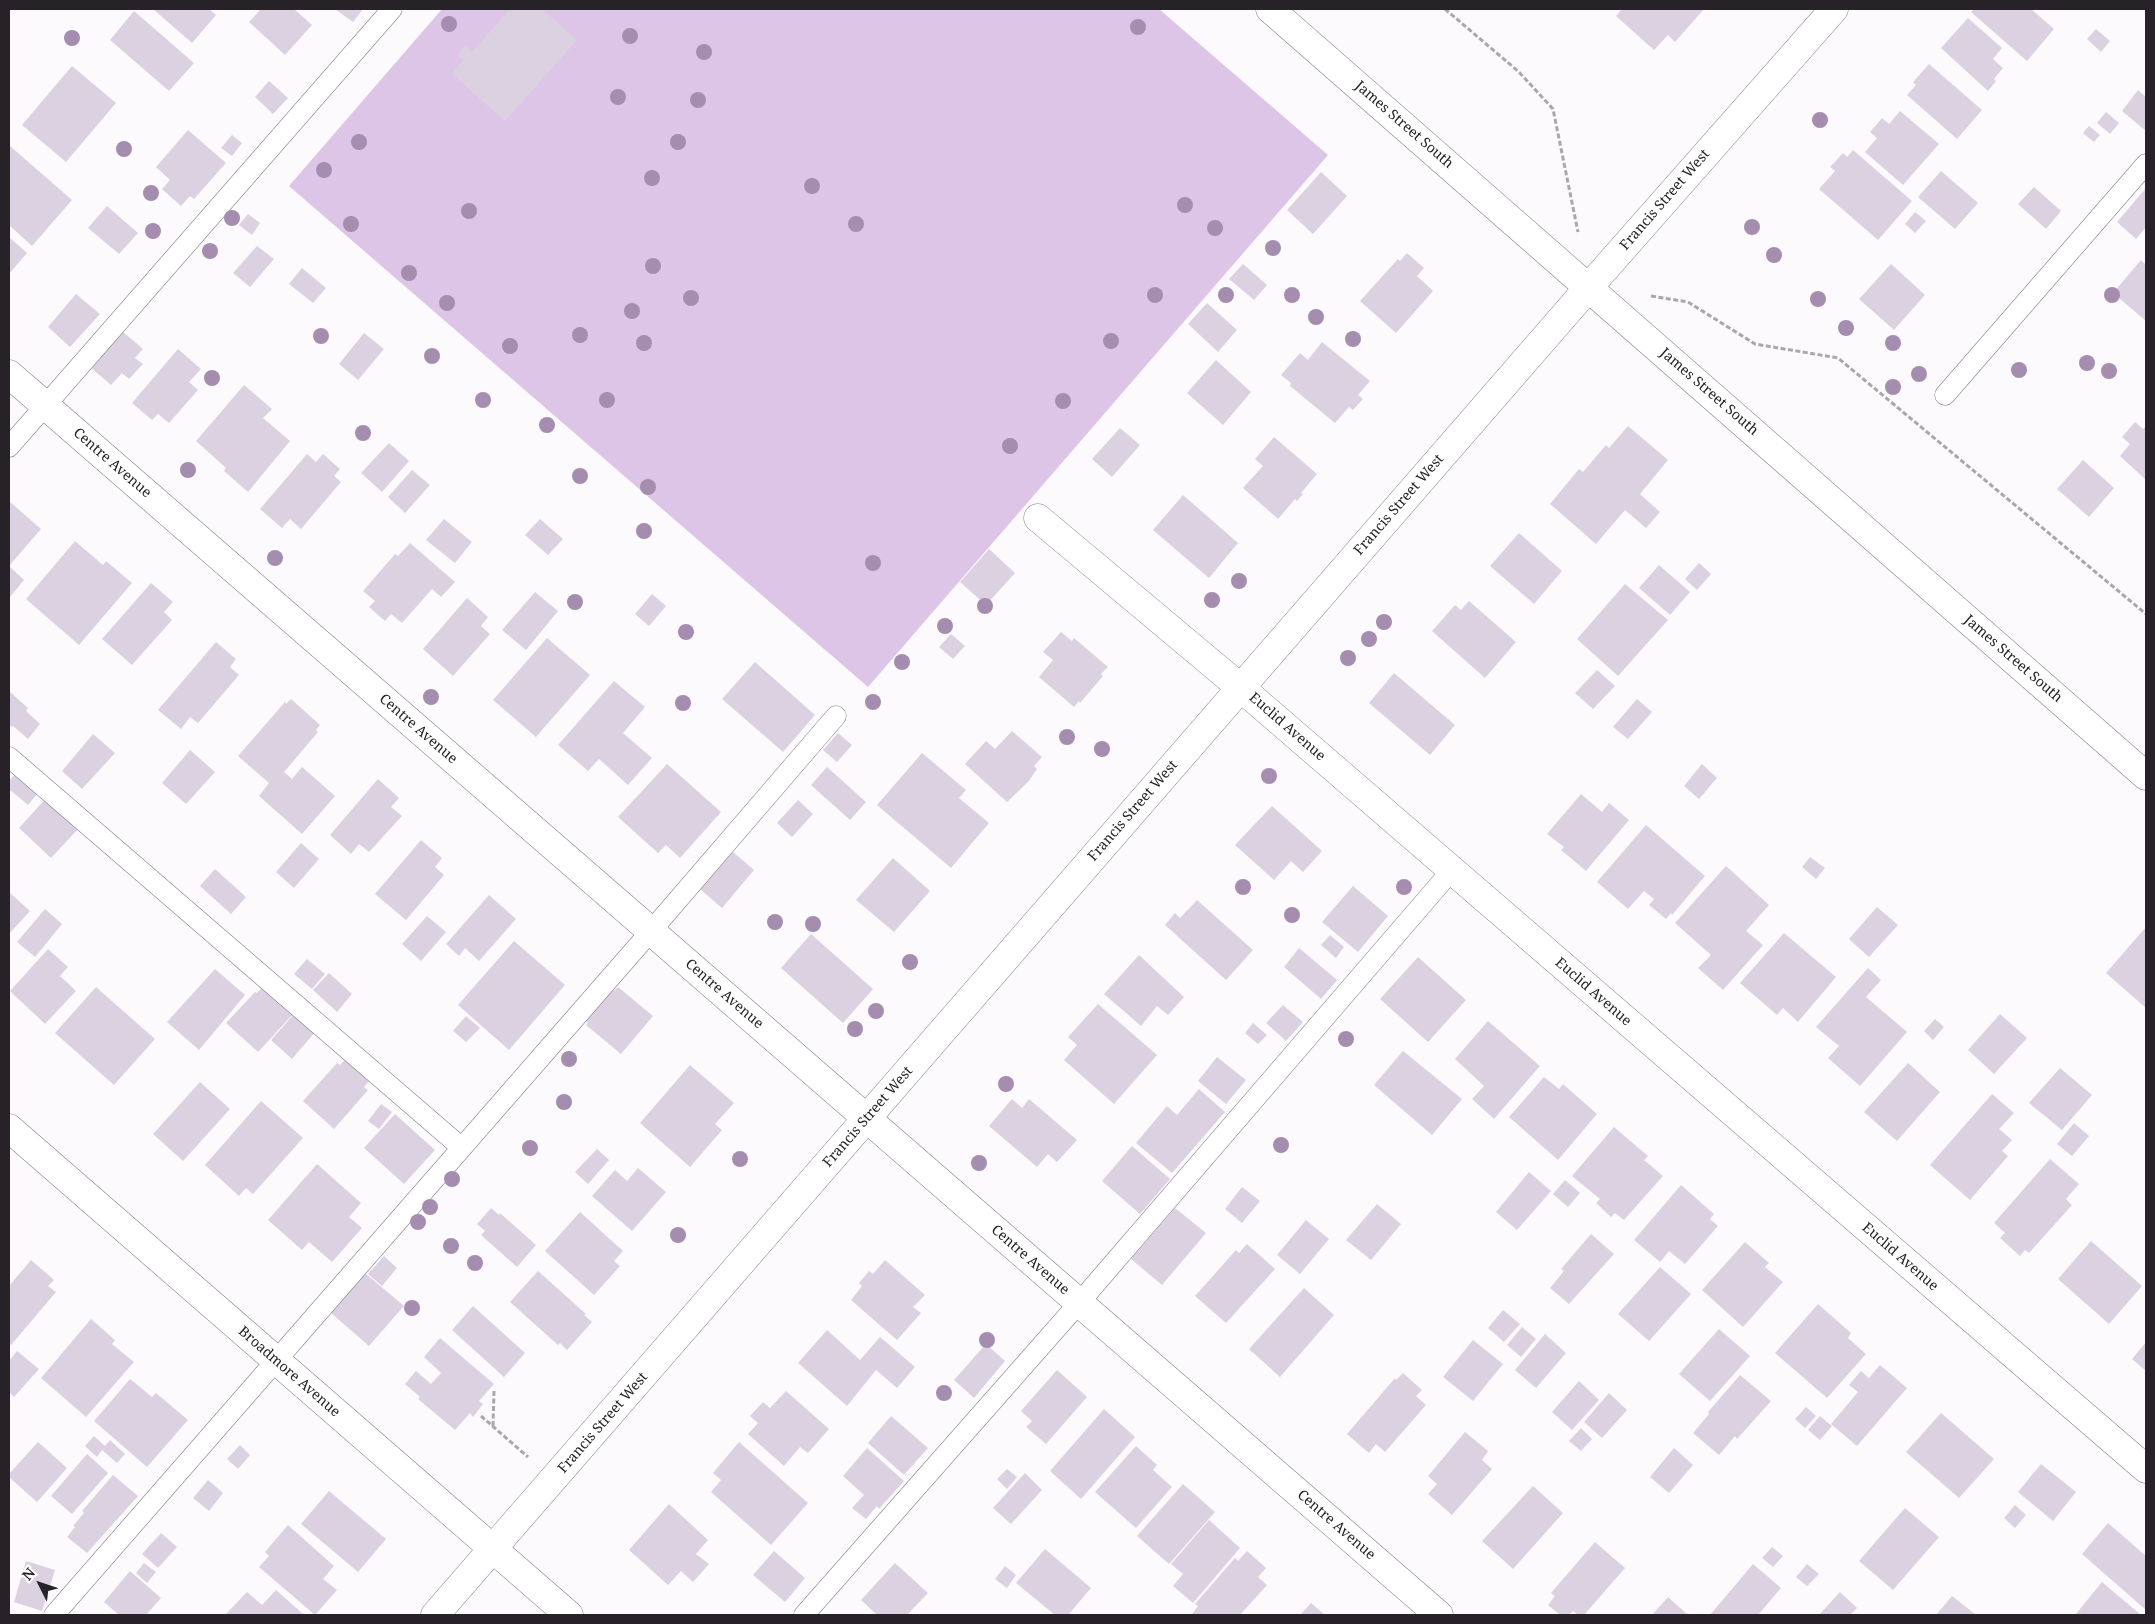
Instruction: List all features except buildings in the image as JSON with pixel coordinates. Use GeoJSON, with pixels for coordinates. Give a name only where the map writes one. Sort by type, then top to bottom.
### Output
{"type":"FeatureCollection","features":[{"type":"Feature","properties":{"kind":"street","name":"James Street South"},"geometry":{"type":"LineString","coordinates":[[1270,9],[2146,776]]}},
{"type":"Feature","properties":{"kind":"street","name":"Francis Street West"},"geometry":{"type":"LineString","coordinates":[[435,1615],[1589,287],[1834,9]]}},
{"type":"Feature","properties":{"kind":"street","name":"Centre Avenue"},"geometry":{"type":"LineString","coordinates":[[9,374],[1439,1615]]}},
{"type":"Feature","properties":{"kind":"street","name":"Euclid Avenue"},"geometry":{"type":"LineString","coordinates":[[1038,518],[1241,688],[2146,1469]]}},
{"type":"Feature","properties":{"kind":"street","name":"Broadmore Avenue"},"geometry":{"type":"LineString","coordinates":[[9,1128],[569,1615]]}},
{"type":"Feature","properties":{"kind":"lane"},"geometry":{"type":"LineString","coordinates":[[9,447],[392,9]]}},
{"type":"Feature","properties":{"kind":"lane"},"geometry":{"type":"LineString","coordinates":[[1944,395],[2146,164]]}},
{"type":"Feature","properties":{"kind":"lane"},"geometry":{"type":"LineString","coordinates":[[54,1615],[651,931],[836,716]]}},
{"type":"Feature","properties":{"kind":"lane"},"geometry":{"type":"LineString","coordinates":[[9,757],[462,1148]]}},
{"type":"Feature","properties":{"kind":"lane"},"geometry":{"type":"LineString","coordinates":[[804,1615],[1079,1303],[1452,870]]}},
{"type":"Feature","properties":{"kind":"path"},"geometry":{"type":"LineString","coordinates":[[1444,9],[1519,72],[1553,108],[1589,287]]}},
{"type":"Feature","properties":{"kind":"path"},"geometry":{"type":"LineString","coordinates":[[1643,295],[1688,302],[1755,344],[1838,358],[2146,614]]}},
{"type":"Feature","properties":{"kind":"path"},"geometry":{"type":"LineString","coordinates":[[493,1427],[494,1391]]}},
{"type":"Feature","properties":{"kind":"path"},"geometry":{"type":"LineString","coordinates":[[481,1416],[554,1479]]}},
{"type":"Feature","properties":{"kind":"shaded area"},"geometry":{"type":"Polygon","coordinates":[[[442,9],[1159,9],[1328,155],[868,687],[289,186],[442,9]]]}}]}
